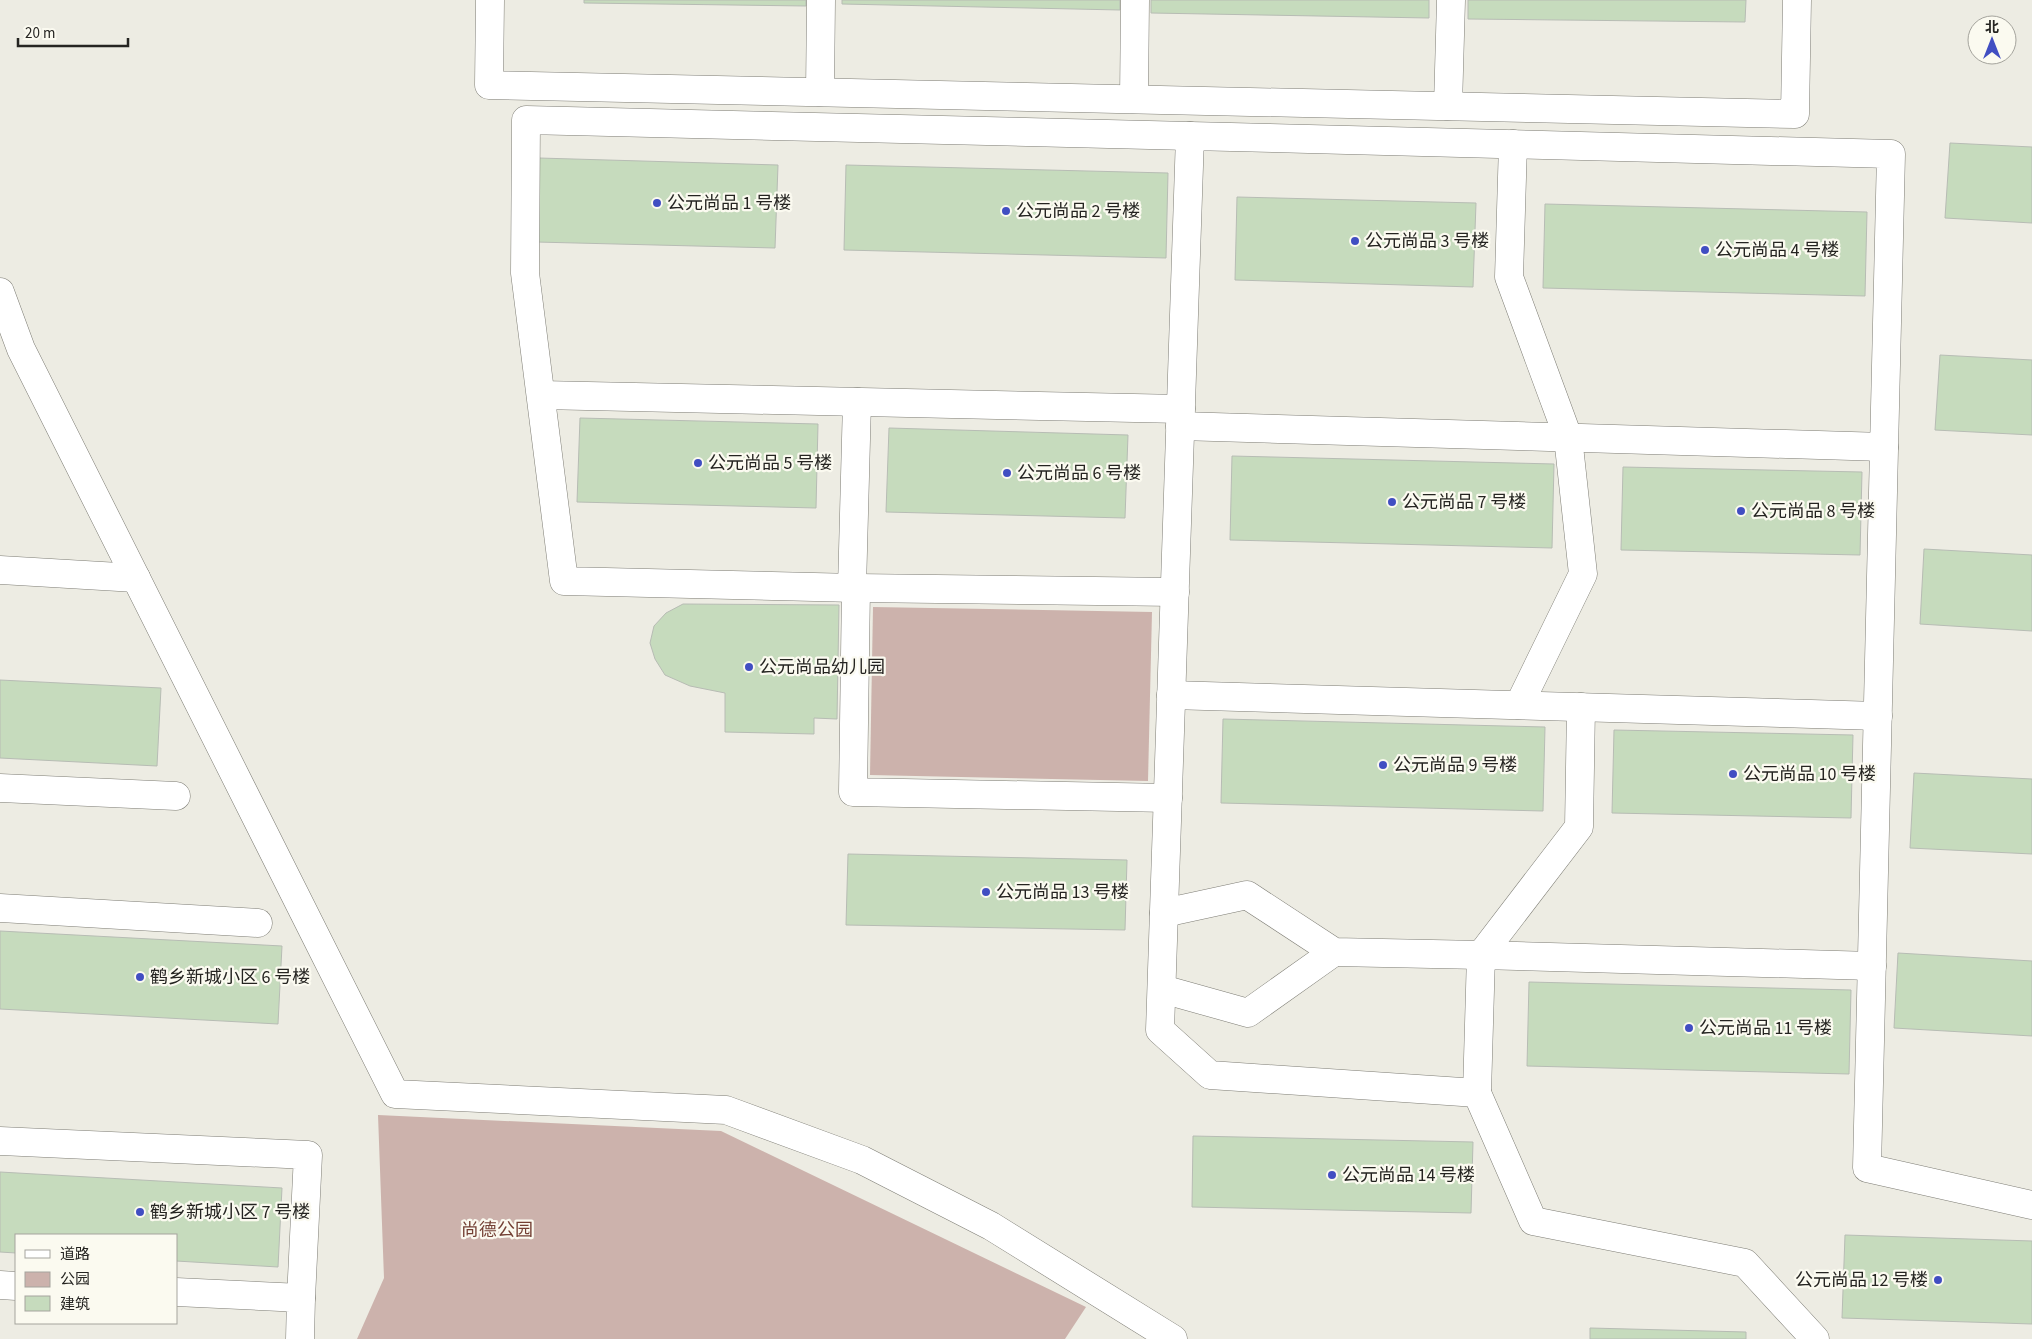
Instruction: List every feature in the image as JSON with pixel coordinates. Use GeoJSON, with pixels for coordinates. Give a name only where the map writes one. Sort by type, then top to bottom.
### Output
{"type":"FeatureCollection","features":[{"type":"Feature","properties":{"kind":"street"},"geometry":{"type":"LineString","coordinates":[[490,0],[489,85],[1795,114],[1798,0]]}},
{"type":"Feature","properties":{"kind":"street"},"geometry":{"type":"LineString","coordinates":[[820,92],[821,0]]}},
{"type":"Feature","properties":{"kind":"street"},"geometry":{"type":"LineString","coordinates":[[1134,99],[1135,0]]}},
{"type":"Feature","properties":{"kind":"street"},"geometry":{"type":"LineString","coordinates":[[1448,106],[1451,0]]}},
{"type":"Feature","properties":{"kind":"street"},"geometry":{"type":"LineString","coordinates":[[1175,592],[564,582],[525,273],[526,120],[1891,154],[1867,1168],[2032,1205]]}},
{"type":"Feature","properties":{"kind":"street"},"geometry":{"type":"LineString","coordinates":[[1190,136],[1160,1030],[1210,1075],[1477,1093]]}},
{"type":"Feature","properties":{"kind":"street"},"geometry":{"type":"LineString","coordinates":[[1513,144],[1509,277],[1568,437],[1583,574],[1519,705]]}},
{"type":"Feature","properties":{"kind":"street"},"geometry":{"type":"LineString","coordinates":[[0,292],[21,349],[395,1094],[726,1110],[871,1165],[991,1226],[1173,1339]]}},
{"type":"Feature","properties":{"kind":"street"},"geometry":{"type":"LineString","coordinates":[[541,395],[857,402],[1568,437],[1884,446]]}},
{"type":"Feature","properties":{"kind":"street"},"geometry":{"type":"LineString","coordinates":[[857,402],[853,792],[1168,798]]}},
{"type":"Feature","properties":{"kind":"street"},"geometry":{"type":"LineString","coordinates":[[0,570],[136,578]]}},
{"type":"Feature","properties":{"kind":"street"},"geometry":{"type":"LineString","coordinates":[[1171,696],[1878,716]]}},
{"type":"Feature","properties":{"kind":"street"},"geometry":{"type":"LineString","coordinates":[[1581,707],[1579,827],[1481,956],[1477,1093],[1533,1221],[1745,1263],[1816,1339]]}},
{"type":"Feature","properties":{"kind":"street"},"geometry":{"type":"LineString","coordinates":[[0,788],[176,796]]}},
{"type":"Feature","properties":{"kind":"street"},"geometry":{"type":"LineString","coordinates":[[1164,912],[1247,895],[1334,952],[1872,966]]}},
{"type":"Feature","properties":{"kind":"street"},"geometry":{"type":"LineString","coordinates":[[0,908],[258,923]]}},
{"type":"Feature","properties":{"kind":"street"},"geometry":{"type":"LineString","coordinates":[[1162,989],[1248,1013],[1334,952]]}},
{"type":"Feature","properties":{"kind":"street"},"geometry":{"type":"LineString","coordinates":[[0,1141],[308,1155],[300,1339]]}},
{"type":"Feature","properties":{"kind":"street"},"geometry":{"type":"LineString","coordinates":[[0,1285],[15,1286]]}},
{"type":"Feature","properties":{"kind":"street"},"geometry":{"type":"LineString","coordinates":[[178,1292],[302,1298]]}},
{"type":"Feature","properties":{"kind":"green space"},"geometry":{"type":"Polygon","coordinates":[[[873,607],[1152,612],[1148,781],[870,775],[873,607]]]}},
{"type":"Feature","properties":{"kind":"green space","name":"尚德公园"},"geometry":{"type":"Polygon","coordinates":[[[378,1115],[721,1131],[1086,1307],[1065,1339],[357,1339],[384,1278],[378,1115]]]}},
{"type":"Feature","properties":{"kind":"building"},"geometry":{"type":"Polygon","coordinates":[[[584,0],[806,0],[806,6],[584,3],[584,0]]]}},
{"type":"Feature","properties":{"kind":"building"},"geometry":{"type":"Polygon","coordinates":[[[842,0],[1120,0],[1120,10],[842,4],[842,0]]]}},
{"type":"Feature","properties":{"kind":"building"},"geometry":{"type":"Polygon","coordinates":[[[1151,0],[1429,0],[1429,18],[1151,13],[1151,0]]]}},
{"type":"Feature","properties":{"kind":"building"},"geometry":{"type":"Polygon","coordinates":[[[1468,0],[1746,0],[1745,22],[1468,19],[1468,0]]]}},
{"type":"Feature","properties":{"kind":"building"},"geometry":{"type":"Polygon","coordinates":[[[1950,143],[2032,147],[2032,223],[1945,218],[1950,143]]]}},
{"type":"Feature","properties":{"kind":"building","name":"公元尚品 1 号楼"},"geometry":{"type":"Polygon","coordinates":[[[539,158],[778,165],[775,248],[536,242],[539,158]]]}},
{"type":"Feature","properties":{"kind":"building","name":"公元尚品 2 号楼"},"geometry":{"type":"Polygon","coordinates":[[[846,165],[1168,173],[1166,258],[844,250],[846,165]]]}},
{"type":"Feature","properties":{"kind":"building","name":"公元尚品 3 号楼"},"geometry":{"type":"Polygon","coordinates":[[[1237,197],[1476,203],[1473,287],[1235,280],[1237,197]]]}},
{"type":"Feature","properties":{"kind":"building","name":"公元尚品 4 号楼"},"geometry":{"type":"Polygon","coordinates":[[[1545,204],[1867,212],[1865,296],[1543,288],[1545,204]]]}},
{"type":"Feature","properties":{"kind":"building"},"geometry":{"type":"Polygon","coordinates":[[[1940,355],[2032,360],[2032,435],[1935,430],[1940,355]]]}},
{"type":"Feature","properties":{"kind":"building","name":"公元尚品 5 号楼"},"geometry":{"type":"Polygon","coordinates":[[[580,418],[818,424],[816,508],[577,502],[580,418]]]}},
{"type":"Feature","properties":{"kind":"building","name":"公元尚品 6 号楼"},"geometry":{"type":"Polygon","coordinates":[[[889,428],[1128,435],[1125,518],[886,512],[889,428]]]}},
{"type":"Feature","properties":{"kind":"building","name":"公元尚品 7 号楼"},"geometry":{"type":"Polygon","coordinates":[[[1232,456],[1554,464],[1552,548],[1230,540],[1232,456]]]}},
{"type":"Feature","properties":{"kind":"building","name":"公元尚品 8 号楼"},"geometry":{"type":"Polygon","coordinates":[[[1623,467],[1862,472],[1860,555],[1621,550],[1623,467]]]}},
{"type":"Feature","properties":{"kind":"building"},"geometry":{"type":"Polygon","coordinates":[[[1924,549],[2032,555],[2032,631],[1920,624],[1924,549]]]}},
{"type":"Feature","properties":{"kind":"building","name":"公元尚品幼儿园"},"geometry":{"type":"Polygon","coordinates":[[[683,604],[839,605],[837,719],[814,718],[814,734],[725,732],[725,693],[690,686],[665,675],[655,659],[650,643],[654,626],[666,613],[683,604]]]}},
{"type":"Feature","properties":{"kind":"building"},"geometry":{"type":"Polygon","coordinates":[[[0,680],[161,688],[157,766],[0,758],[0,680]]]}},
{"type":"Feature","properties":{"kind":"building","name":"公元尚品 9 号楼"},"geometry":{"type":"Polygon","coordinates":[[[1223,719],[1545,727],[1543,811],[1221,803],[1223,719]]]}},
{"type":"Feature","properties":{"kind":"building","name":"公元尚品 10 号楼"},"geometry":{"type":"Polygon","coordinates":[[[1614,730],[1853,735],[1851,818],[1612,813],[1614,730]]]}},
{"type":"Feature","properties":{"kind":"building"},"geometry":{"type":"Polygon","coordinates":[[[1914,773],[2032,779],[2032,854],[1910,848],[1914,773]]]}},
{"type":"Feature","properties":{"kind":"building","name":"公元尚品 13 号楼"},"geometry":{"type":"Polygon","coordinates":[[[848,854],[1127,860],[1125,930],[846,925],[848,854]]]}},
{"type":"Feature","properties":{"kind":"building","name":"鹤乡新城小区 6 号楼"},"geometry":{"type":"Polygon","coordinates":[[[0,931],[282,946],[278,1024],[0,1009],[0,931]]]}},
{"type":"Feature","properties":{"kind":"building"},"geometry":{"type":"Polygon","coordinates":[[[1898,953],[2032,961],[2032,1036],[1894,1028],[1898,953]]]}},
{"type":"Feature","properties":{"kind":"building","name":"公元尚品 11 号楼"},"geometry":{"type":"Polygon","coordinates":[[[1529,982],[1851,990],[1849,1074],[1527,1066],[1529,982]]]}},
{"type":"Feature","properties":{"kind":"building","name":"公元尚品 14 号楼"},"geometry":{"type":"Polygon","coordinates":[[[1193,1136],[1473,1142],[1471,1213],[1192,1207],[1193,1136]]]}},
{"type":"Feature","properties":{"kind":"building","name":"鹤乡新城小区 7 号楼"},"geometry":{"type":"Polygon","coordinates":[[[0,1172],[282,1188],[278,1267],[178,1261],[178,1234],[15,1234],[15,1253],[0,1252],[0,1172]]]}},
{"type":"Feature","properties":{"kind":"building","name":"公元尚品 12 号楼"},"geometry":{"type":"Polygon","coordinates":[[[1845,1235],[2032,1241],[2032,1324],[1842,1318],[1845,1235]]]}},
{"type":"Feature","properties":{"kind":"building"},"geometry":{"type":"Polygon","coordinates":[[[1590,1328],[1746,1332],[1746,1339],[1590,1339],[1590,1328]]]}},
{"type":"Feature","properties":{"kind":"place","name":"公元尚品 1 号楼"},"geometry":{"type":"Point","coordinates":[657,203]}},
{"type":"Feature","properties":{"kind":"place","name":"公元尚品 2 号楼"},"geometry":{"type":"Point","coordinates":[1006,211]}},
{"type":"Feature","properties":{"kind":"place","name":"公元尚品 3 号楼"},"geometry":{"type":"Point","coordinates":[1355,241]}},
{"type":"Feature","properties":{"kind":"place","name":"公元尚品 4 号楼"},"geometry":{"type":"Point","coordinates":[1705,250]}},
{"type":"Feature","properties":{"kind":"place","name":"公元尚品 5 号楼"},"geometry":{"type":"Point","coordinates":[698,463]}},
{"type":"Feature","properties":{"kind":"place","name":"公元尚品 6 号楼"},"geometry":{"type":"Point","coordinates":[1007,473]}},
{"type":"Feature","properties":{"kind":"place","name":"公元尚品 7 号楼"},"geometry":{"type":"Point","coordinates":[1392,502]}},
{"type":"Feature","properties":{"kind":"place","name":"公元尚品 8 号楼"},"geometry":{"type":"Point","coordinates":[1741,511]}},
{"type":"Feature","properties":{"kind":"place","name":"公元尚品幼儿园"},"geometry":{"type":"Point","coordinates":[749,667]}},
{"type":"Feature","properties":{"kind":"place","name":"公元尚品 9 号楼"},"geometry":{"type":"Point","coordinates":[1383,765]}},
{"type":"Feature","properties":{"kind":"place","name":"公元尚品 10 号楼"},"geometry":{"type":"Point","coordinates":[1733,774]}},
{"type":"Feature","properties":{"kind":"place","name":"公元尚品 13 号楼"},"geometry":{"type":"Point","coordinates":[986,892]}},
{"type":"Feature","properties":{"kind":"place","name":"鹤乡新城小区 6 号楼"},"geometry":{"type":"Point","coordinates":[140,977]}},
{"type":"Feature","properties":{"kind":"place","name":"公元尚品 11 号楼"},"geometry":{"type":"Point","coordinates":[1689,1028]}},
{"type":"Feature","properties":{"kind":"place","name":"公元尚品 14 号楼"},"geometry":{"type":"Point","coordinates":[1332,1175]}},
{"type":"Feature","properties":{"kind":"place","name":"鹤乡新城小区 7 号楼"},"geometry":{"type":"Point","coordinates":[140,1212]}},
{"type":"Feature","properties":{"kind":"place","name":"公元尚品 12 号楼"},"geometry":{"type":"Point","coordinates":[1938,1280]}}]}
